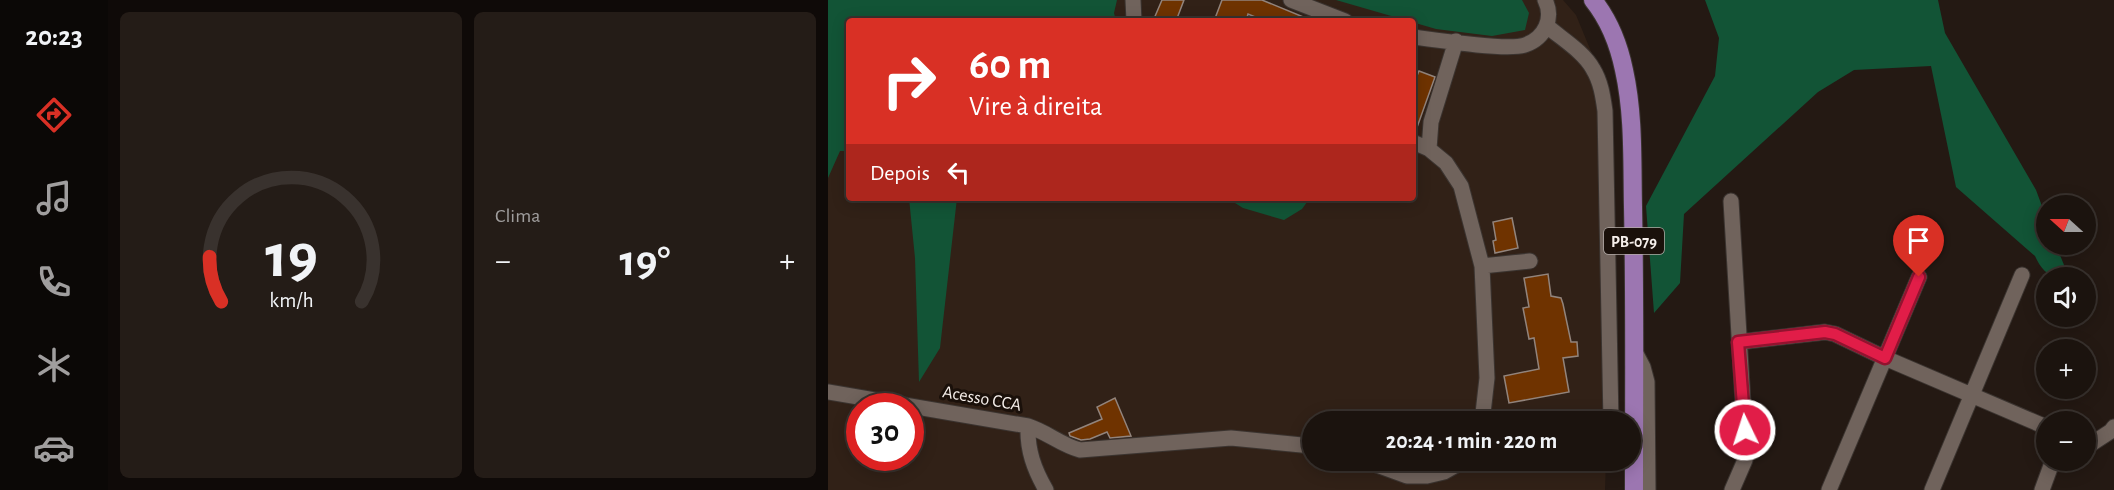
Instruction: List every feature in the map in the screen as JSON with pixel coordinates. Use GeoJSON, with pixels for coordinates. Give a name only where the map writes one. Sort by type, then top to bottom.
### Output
{"type":"FeatureCollection","features":[{"type":"Feature","properties":{"kind":"main road","name":"PB-079"},"geometry":{"type":"LineString","coordinates":[[1593,0],[1609,25],[1617,45],[1629,98],[1634,251],[1634,490]]}},
{"type":"Feature","properties":{"kind":"street"},"geometry":{"type":"LineString","coordinates":[[1132,18],[1133,0]]}},
{"type":"Feature","properties":{"kind":"street"},"geometry":{"type":"LineString","coordinates":[[1290,0],[1337,18]]}},
{"type":"Feature","properties":{"kind":"street"},"geometry":{"type":"LineString","coordinates":[[1416,37],[1511,46],[1525,45],[1542,34],[1547,26],[1550,17],[1545,0]]}},
{"type":"Feature","properties":{"kind":"street"},"geometry":{"type":"LineString","coordinates":[[1547,26],[1593,69],[1600,86],[1605,111],[1611,411]]}},
{"type":"Feature","properties":{"kind":"street"},"geometry":{"type":"LineString","coordinates":[[1429,149],[1431,122],[1455,41]]}},
{"type":"Feature","properties":{"kind":"street"},"geometry":{"type":"LineString","coordinates":[[1416,143],[1429,149],[1446,163],[1461,186],[1482,266],[1486,378],[1483,411]]}},
{"type":"Feature","properties":{"kind":"street"},"geometry":{"type":"LineString","coordinates":[[1731,201],[1746,453],[1734,489]]}},
{"type":"Feature","properties":{"kind":"street"},"geometry":{"type":"LineString","coordinates":[[1482,266],[1530,261]]}},
{"type":"Feature","properties":{"kind":"street"},"geometry":{"type":"LineString","coordinates":[[1932,490],[2022,275]]}},
{"type":"Feature","properties":{"kind":"street"},"geometry":{"type":"LineString","coordinates":[[1829,490],[1919,277]]}},
{"type":"Feature","properties":{"kind":"street"},"geometry":{"type":"LineString","coordinates":[[1738,342],[1825,332],[1835,334],[2036,423]]}},
{"type":"Feature","properties":{"kind":"street"},"geometry":{"type":"LineString","coordinates":[[1634,350],[1643,367],[1647,382],[1648,490]]}},
{"type":"Feature","properties":{"kind":"street","name":"Acesso CCA"},"geometry":{"type":"LineString","coordinates":[[828,392],[1028,426],[1027,442],[1032,462],[1046,490]]}},
{"type":"Feature","properties":{"kind":"street"},"geometry":{"type":"LineString","coordinates":[[1028,426],[1080,450],[1231,438],[1302,445]]}},
{"type":"Feature","properties":{"kind":"street"},"geometry":{"type":"LineString","coordinates":[[2096,441],[2114,427]]}},
{"type":"Feature","properties":{"kind":"street"},"geometry":{"type":"LineString","coordinates":[[1393,471],[1407,476],[1427,476],[1446,471]]}},
{"type":"Feature","properties":{"kind":"street"},"geometry":{"type":"LineString","coordinates":[[2042,490],[2049,471]]}},
{"type":"Feature","properties":{"kind":"shaded area"},"geometry":{"type":"Polygon","coordinates":[[[828,0],[1563,0],[1576,15],[1595,61],[1604,130],[1605,411],[1302,411],[1302,471],[1606,471],[1605,490],[828,490],[828,0]]]}},
{"type":"Feature","properties":{"kind":"green space"},"geometry":{"type":"Polygon","coordinates":[[[828,0],[1117,0],[1115,18],[846,18],[846,151],[840,151],[828,178],[828,0]]]}},
{"type":"Feature","properties":{"kind":"green space"},"geometry":{"type":"Polygon","coordinates":[[[1336,0],[1522,0],[1529,13],[1525,30],[1492,36],[1436,29],[1416,23],[1416,18],[1398,18],[1336,0]]]}},
{"type":"Feature","properties":{"kind":"green space"},"geometry":{"type":"Polygon","coordinates":[[[1705,0],[1938,0],[1945,33],[2036,190],[2038,195],[2036,195],[2036,255],[2060,255],[2065,267],[2041,267],[2035,256],[1956,187],[1931,66],[1854,70],[1818,92],[1684,214],[1680,283],[1654,313],[1646,206],[1715,76],[1719,38],[1705,0]]]}},
{"type":"Feature","properties":{"kind":"green space"},"geometry":{"type":"Polygon","coordinates":[[[909,201],[957,201],[940,348],[919,382],[915,258],[909,201]]]}},
{"type":"Feature","properties":{"kind":"green space"},"geometry":{"type":"Polygon","coordinates":[[[1232,201],[1308,201],[1302,209],[1284,220],[1243,208],[1232,201]]]}},
{"type":"Feature","properties":{"kind":"building"},"geometry":{"type":"Polygon","coordinates":[[[1162,0],[1184,0],[1177,18],[1154,18],[1162,0]]]}},
{"type":"Feature","properties":{"kind":"building"},"geometry":{"type":"Polygon","coordinates":[[[1222,0],[1262,0],[1306,18],[1258,18],[1248,14],[1247,18],[1215,18],[1222,0]]]}},
{"type":"Feature","properties":{"kind":"building"},"geometry":{"type":"Polygon","coordinates":[[[1419,71],[1435,77],[1416,130],[1416,78],[1419,71]]]}},
{"type":"Feature","properties":{"kind":"building"},"geometry":{"type":"Polygon","coordinates":[[[1512,218],[1518,248],[1495,253],[1493,241],[1496,240],[1493,222],[1512,218]]]}},
{"type":"Feature","properties":{"kind":"building"},"geometry":{"type":"Polygon","coordinates":[[[1548,274],[1551,296],[1561,298],[1571,342],[1577,342],[1578,356],[1563,358],[1569,392],[1509,403],[1504,376],[1539,369],[1534,338],[1529,339],[1523,308],[1529,307],[1524,278],[1548,274]]]}},
{"type":"Feature","properties":{"kind":"building"},"geometry":{"type":"Polygon","coordinates":[[[1115,398],[1131,436],[1110,438],[1107,432],[1081,440],[1070,436],[1069,433],[1102,419],[1097,407],[1115,398]]]}},
{"type":"Feature","properties":{"kind":"route"},"geometry":{"type":"LineString","coordinates":[[1745,430],[1738,342],[1825,332],[1835,334],[1885,358],[1919,277]]}}]}
